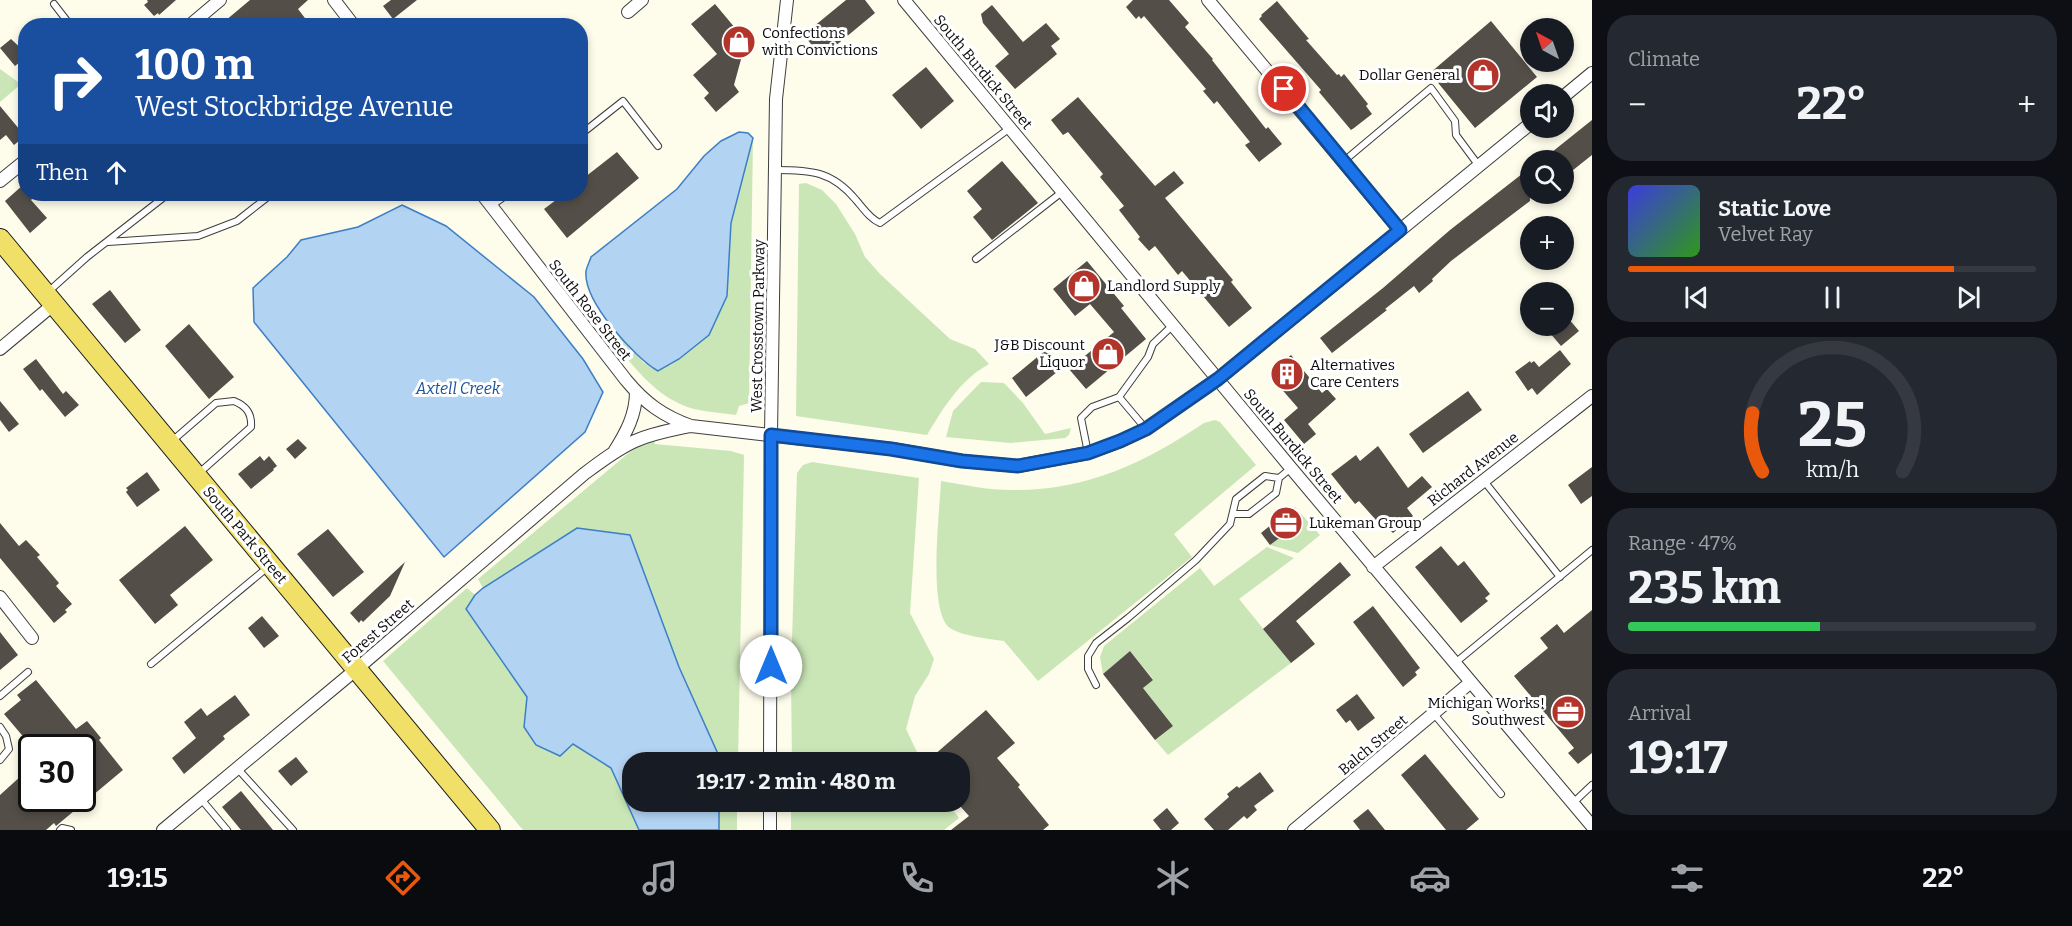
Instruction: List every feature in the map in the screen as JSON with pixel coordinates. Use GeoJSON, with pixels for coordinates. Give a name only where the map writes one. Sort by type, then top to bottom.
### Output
{"type":"FeatureCollection","features":[{"type":"Feature","properties":{"kind":"main road","name":"South Park Street"},"geometry":{"type":"LineString","coordinates":[[0,239],[490,830]]}},
{"type":"Feature","properties":{"kind":"street"},"geometry":{"type":"LineString","coordinates":[[199,18],[220,0]]}},
{"type":"Feature","properties":{"kind":"street"},"geometry":{"type":"LineString","coordinates":[[334,0],[348,18]]}},
{"type":"Feature","properties":{"kind":"street"},"geometry":{"type":"LineString","coordinates":[[628,12],[642,0]]}},
{"type":"Feature","properties":{"kind":"street","name":"West Crosstown Parkway"},"geometry":{"type":"LineString","coordinates":[[770,752],[771,435],[777,99],[788,0]]}},
{"type":"Feature","properties":{"kind":"street"},"geometry":{"type":"LineString","coordinates":[[1208,0],[1400,230]]}},
{"type":"Feature","properties":{"kind":"street","name":"South Burdick Street"},"geometry":{"type":"LineString","coordinates":[[910,2],[1173,326],[1592,826]]}},
{"type":"Feature","properties":{"kind":"street"},"geometry":{"type":"LineString","coordinates":[[1574,88],[1592,74]]}},
{"type":"Feature","properties":{"kind":"street"},"geometry":{"type":"LineString","coordinates":[[691,426],[891,449],[962,461],[1018,466],[1088,453],[1146,429],[1218,379],[1520,132]]}},
{"type":"Feature","properties":{"kind":"street"},"geometry":{"type":"LineString","coordinates":[[0,181],[18,166]]}},
{"type":"Feature","properties":{"kind":"street","name":"South Rose Street"},"geometry":{"type":"LineString","coordinates":[[487,201],[596,344],[636,392],[663,415],[691,426]]}},
{"type":"Feature","properties":{"kind":"street"},"geometry":{"type":"LineString","coordinates":[[0,349],[50,299]]}},
{"type":"Feature","properties":{"kind":"street","name":"Forest Street"},"geometry":{"type":"LineString","coordinates":[[612,454],[630,425],[636,392]]}},
{"type":"Feature","properties":{"kind":"street","name":"Richard Avenue"},"geometry":{"type":"LineString","coordinates":[[1373,567],[1592,396]]}},
{"type":"Feature","properties":{"kind":"street","name":"Forest Street"},"geometry":{"type":"LineString","coordinates":[[163,830],[357,669],[584,474],[612,454],[645,437],[691,426]]}},
{"type":"Feature","properties":{"kind":"street"},"geometry":{"type":"LineString","coordinates":[[0,597],[32,638]]}},
{"type":"Feature","properties":{"kind":"street","name":"Balch Street"},"geometry":{"type":"LineString","coordinates":[[1294,830],[1471,682]]}},
{"type":"Feature","properties":{"kind":"street"},"geometry":{"type":"LineString","coordinates":[[770,812],[770,830]]}},
{"type":"Feature","properties":{"kind":"lane"},"geometry":{"type":"LineString","coordinates":[[54,4],[65,18]]}},
{"type":"Feature","properties":{"kind":"lane"},"geometry":{"type":"LineString","coordinates":[[1344,161],[1431,88],[1455,121],[1456,135],[1479,166]]}},
{"type":"Feature","properties":{"kind":"lane"},"geometry":{"type":"LineString","coordinates":[[588,129],[623,101],[658,146]]}},
{"type":"Feature","properties":{"kind":"lane"},"geometry":{"type":"LineString","coordinates":[[776,170],[811,170],[831,179],[850,192],[874,220],[880,223],[1010,128]]}},
{"type":"Feature","properties":{"kind":"lane"},"geometry":{"type":"LineString","coordinates":[[976,259],[1062,191]]}},
{"type":"Feature","properties":{"kind":"lane"},"geometry":{"type":"LineString","coordinates":[[50,299],[108,242],[159,201]]}},
{"type":"Feature","properties":{"kind":"lane"},"geometry":{"type":"LineString","coordinates":[[108,242],[198,236],[237,221],[261,201]]}},
{"type":"Feature","properties":{"kind":"lane"},"geometry":{"type":"LineString","coordinates":[[491,206],[498,201]]}},
{"type":"Feature","properties":{"kind":"lane"},"geometry":{"type":"LineString","coordinates":[[1088,453],[1081,418],[1092,407],[1119,397],[1148,357],[1153,344],[1173,326]]}},
{"type":"Feature","properties":{"kind":"lane"},"geometry":{"type":"LineString","coordinates":[[1119,397],[1146,429]]}},
{"type":"Feature","properties":{"kind":"lane"},"geometry":{"type":"LineString","coordinates":[[169,443],[216,403],[234,401],[248,410],[252,420],[251,427],[196,476]]}},
{"type":"Feature","properties":{"kind":"lane"},"geometry":{"type":"LineString","coordinates":[[1233,514],[1250,514],[1276,492],[1279,478],[1291,468]]}},
{"type":"Feature","properties":{"kind":"lane"},"geometry":{"type":"LineString","coordinates":[[1096,685],[1088,669],[1088,656],[1096,643],[1196,560],[1230,524],[1236,500],[1265,476],[1279,478]]}},
{"type":"Feature","properties":{"kind":"lane"},"geometry":{"type":"LineString","coordinates":[[1483,480],[1560,577]]}},
{"type":"Feature","properties":{"kind":"lane"},"geometry":{"type":"LineString","coordinates":[[1455,664],[1592,550]]}},
{"type":"Feature","properties":{"kind":"lane"},"geometry":{"type":"LineString","coordinates":[[151,664],[270,565]]}},
{"type":"Feature","properties":{"kind":"lane"},"geometry":{"type":"LineString","coordinates":[[0,696],[28,672]]}},
{"type":"Feature","properties":{"kind":"lane"},"geometry":{"type":"LineString","coordinates":[[1434,714],[1501,794]]}},
{"type":"Feature","properties":{"kind":"lane"},"geometry":{"type":"LineString","coordinates":[[0,727],[6,736],[9,749],[0,760]]}},
{"type":"Feature","properties":{"kind":"lane"},"geometry":{"type":"LineString","coordinates":[[237,768],[293,830]]}},
{"type":"Feature","properties":{"kind":"lane"},"geometry":{"type":"LineString","coordinates":[[1572,803],[1592,785]]}},
{"type":"Feature","properties":{"kind":"lane"},"geometry":{"type":"LineString","coordinates":[[201,799],[227,830]]}},
{"type":"Feature","properties":{"kind":"lane"},"geometry":{"type":"LineString","coordinates":[[60,830],[62,828],[71,830]]}},
{"type":"Feature","properties":{"kind":"green space"},"geometry":{"type":"Polygon","coordinates":[[[0,69],[18,82],[18,87],[0,102],[0,69]]]}},
{"type":"Feature","properties":{"kind":"green space"},"geometry":{"type":"Polygon","coordinates":[[[753,138],[749,403],[739,406],[736,415],[694,409],[669,398],[648,381],[612,340],[618,333],[644,363],[670,365],[709,335],[727,296],[731,223],[753,138]]]}},
{"type":"Feature","properties":{"kind":"green space"},"geometry":{"type":"Polygon","coordinates":[[[806,183],[822,190],[836,204],[855,234],[865,257],[880,274],[950,339],[975,349],[989,364],[961,386],[946,404],[927,435],[796,416],[799,184],[806,183]]]}},
{"type":"Feature","properties":{"kind":"green space"},"geometry":{"type":"Polygon","coordinates":[[[981,382],[1004,383],[1023,403],[1045,434],[1071,428],[1069,435],[1065,438],[1011,443],[946,437],[953,411],[981,382]]]}},
{"type":"Feature","properties":{"kind":"green space"},"geometry":{"type":"Polygon","coordinates":[[[1215,420],[1220,422],[1256,465],[1174,534],[1192,557],[1038,681],[1004,641],[968,635],[950,628],[943,618],[937,582],[936,559],[941,481],[1002,490],[1064,486],[1089,480],[1136,462],[1159,451],[1204,423],[1215,420]]]}},
{"type":"Feature","properties":{"kind":"green space"},"geometry":{"type":"Polygon","coordinates":[[[654,439],[655,444],[731,451],[744,455],[738,752],[717,752],[679,667],[577,528],[483,588],[478,579],[637,446],[654,439]]]}},
{"type":"Feature","properties":{"kind":"green space"},"geometry":{"type":"Polygon","coordinates":[[[812,462],[919,478],[910,613],[934,659],[929,674],[915,696],[906,729],[917,752],[792,752],[791,675],[797,473],[803,465],[812,462]]]}},
{"type":"Feature","properties":{"kind":"green space"},"geometry":{"type":"Polygon","coordinates":[[[1295,507],[1320,535],[1298,553],[1270,545],[1288,531],[1298,531],[1301,528],[1292,516],[1292,510],[1295,507]]]}},
{"type":"Feature","properties":{"kind":"green space"},"geometry":{"type":"Polygon","coordinates":[[[1267,547],[1294,558],[1239,599],[1291,663],[1168,755],[1155,740],[1173,726],[1143,688],[1153,679],[1130,651],[1103,674],[1100,657],[1104,646],[1200,568],[1214,586],[1267,547]]]}},
{"type":"Feature","properties":{"kind":"green space"},"geometry":{"type":"Polygon","coordinates":[[[467,588],[475,595],[466,610],[527,697],[524,727],[572,744],[611,768],[622,792],[622,812],[631,812],[639,830],[523,830],[383,661],[467,588]]]}},
{"type":"Feature","properties":{"kind":"green space"},"geometry":{"type":"Polygon","coordinates":[[[719,812],[737,812],[737,830],[719,830],[719,812]]]}},
{"type":"Feature","properties":{"kind":"green space"},"geometry":{"type":"Polygon","coordinates":[[[791,812],[954,812],[959,818],[944,830],[791,830],[791,812]]]}},
{"type":"Feature","properties":{"kind":"water"},"geometry":{"type":"Polygon","coordinates":[[[739,132],[748,133],[753,138],[731,223],[727,296],[709,335],[679,359],[658,371],[636,354],[601,312],[587,283],[587,267],[591,257],[677,189],[704,156],[721,141],[739,132]]]}},
{"type":"Feature","properties":{"kind":"water","name":"Axtell Creek"},"geometry":{"type":"Polygon","coordinates":[[[402,205],[446,226],[534,297],[583,359],[603,392],[585,432],[444,557],[254,322],[253,288],[287,257],[301,240],[358,227],[402,205]]]}},
{"type":"Feature","properties":{"kind":"water"},"geometry":{"type":"Polygon","coordinates":[[[577,528],[630,535],[679,667],[717,752],[622,752],[622,792],[611,768],[573,744],[560,756],[536,745],[524,727],[527,697],[466,609],[475,595],[577,528]]]}},
{"type":"Feature","properties":{"kind":"water"},"geometry":{"type":"Polygon","coordinates":[[[631,812],[719,812],[719,830],[639,830],[631,812]]]}},
{"type":"Feature","properties":{"kind":"building"},"geometry":{"type":"Polygon","coordinates":[[[147,0],[176,0],[159,15],[158,13],[154,16],[144,5],[148,2],[147,0]]]}},
{"type":"Feature","properties":{"kind":"building"},"geometry":{"type":"Polygon","coordinates":[[[250,0],[308,0],[298,9],[305,18],[229,18],[250,0]]]}},
{"type":"Feature","properties":{"kind":"building"},"geometry":{"type":"Polygon","coordinates":[[[391,0],[417,0],[394,18],[383,6],[391,0]]]}},
{"type":"Feature","properties":{"kind":"building"},"geometry":{"type":"Polygon","coordinates":[[[846,0],[865,0],[875,13],[822,57],[806,38],[807,32],[846,0]]]}},
{"type":"Feature","properties":{"kind":"building"},"geometry":{"type":"Polygon","coordinates":[[[1133,0],[1169,0],[1189,23],[1185,27],[1213,59],[1266,129],[1268,127],[1282,144],[1259,162],[1245,145],[1250,142],[1217,101],[1214,104],[1203,91],[1206,89],[1144,16],[1136,19],[1126,7],[1133,0]]]}},
{"type":"Feature","properties":{"kind":"building"},"geometry":{"type":"Polygon","coordinates":[[[1277,1],[1309,39],[1306,40],[1337,75],[1341,77],[1344,74],[1368,104],[1366,106],[1372,114],[1351,130],[1319,92],[1321,90],[1259,19],[1277,1]]]}},
{"type":"Feature","properties":{"kind":"building"},"geometry":{"type":"Polygon","coordinates":[[[715,4],[746,41],[734,85],[739,92],[716,112],[704,98],[709,93],[693,75],[717,54],[691,24],[715,4]]]}},
{"type":"Feature","properties":{"kind":"building"},"geometry":{"type":"Polygon","coordinates":[[[992,5],[1023,42],[1046,23],[1060,39],[1051,46],[1057,54],[1015,89],[995,66],[1009,54],[983,23],[981,14],[992,5]]]}},
{"type":"Feature","properties":{"kind":"building","name":"Dollar General"},"geometry":{"type":"Polygon","coordinates":[[[1491,21],[1520,56],[1520,72],[1533,72],[1537,77],[1528,84],[1520,84],[1520,91],[1475,128],[1430,73],[1491,21]]]}},
{"type":"Feature","properties":{"kind":"building"},"geometry":{"type":"Polygon","coordinates":[[[11,39],[18,46],[18,64],[15,66],[0,48],[11,39]]]}},
{"type":"Feature","properties":{"kind":"building"},"geometry":{"type":"Polygon","coordinates":[[[926,67],[954,101],[921,129],[892,95],[926,67]]]}},
{"type":"Feature","properties":{"kind":"building"},"geometry":{"type":"Polygon","coordinates":[[[1078,97],[1155,186],[1174,171],[1184,183],[1165,198],[1233,280],[1231,282],[1252,308],[1229,327],[1182,271],[1178,275],[1155,246],[1149,251],[1138,239],[1140,237],[1119,210],[1124,206],[1100,177],[1103,174],[1068,132],[1063,135],[1051,120],[1078,97]]]}},
{"type":"Feature","properties":{"kind":"building"},"geometry":{"type":"Polygon","coordinates":[[[0,106],[18,128],[18,142],[14,145],[6,135],[0,140],[0,106]]]}},
{"type":"Feature","properties":{"kind":"building"},"geometry":{"type":"Polygon","coordinates":[[[1592,120],[1592,155],[1574,169],[1574,150],[1554,150],[1570,138],[1574,138],[1574,134],[1592,120]]]}},
{"type":"Feature","properties":{"kind":"building"},"geometry":{"type":"Polygon","coordinates":[[[617,152],[639,178],[567,238],[544,209],[555,201],[588,201],[588,175],[617,152]]]}},
{"type":"Feature","properties":{"kind":"building"},"geometry":{"type":"Polygon","coordinates":[[[1002,161],[1038,203],[992,240],[973,217],[982,209],[967,191],[1002,161]]]}},
{"type":"Feature","properties":{"kind":"building"},"geometry":{"type":"Polygon","coordinates":[[[1520,176],[1520,204],[1526,204],[1451,261],[1419,293],[1414,286],[1332,353],[1320,338],[1450,230],[1520,176]]]}},
{"type":"Feature","properties":{"kind":"building"},"geometry":{"type":"Polygon","coordinates":[[[18,189],[18,201],[32,201],[47,218],[30,233],[5,201],[18,189]]]}},
{"type":"Feature","properties":{"kind":"building"},"geometry":{"type":"Polygon","coordinates":[[[1087,261],[1124,306],[1121,308],[1146,339],[1086,389],[1069,369],[1114,332],[1090,304],[1075,316],[1053,289],[1087,261]]]}},
{"type":"Feature","properties":{"kind":"building"},"geometry":{"type":"Polygon","coordinates":[[[110,290],[141,330],[125,343],[92,304],[110,290]]]}},
{"type":"Feature","properties":{"kind":"building"},"geometry":{"type":"Polygon","coordinates":[[[189,324],[234,377],[209,399],[165,346],[189,324]]]}},
{"type":"Feature","properties":{"kind":"building"},"geometry":{"type":"Polygon","coordinates":[[[1574,325],[1579,331],[1574,335],[1574,325]]]}},
{"type":"Feature","properties":{"kind":"building"},"geometry":{"type":"Polygon","coordinates":[[[1552,336],[1573,336],[1561,346],[1552,336]]]}},
{"type":"Feature","properties":{"kind":"building"},"geometry":{"type":"Polygon","coordinates":[[[1047,349],[1062,368],[1026,397],[1012,378],[1047,349]]]}},
{"type":"Feature","properties":{"kind":"building"},"geometry":{"type":"Polygon","coordinates":[[[1560,350],[1571,364],[1537,395],[1532,388],[1528,391],[1515,372],[1530,361],[1531,363],[1534,361],[1539,367],[1560,350]]]}},
{"type":"Feature","properties":{"kind":"building"},"geometry":{"type":"Polygon","coordinates":[[[1291,355],[1322,393],[1327,389],[1336,399],[1308,424],[1316,434],[1304,444],[1284,420],[1298,408],[1272,378],[1275,376],[1271,372],[1291,355]]]}},
{"type":"Feature","properties":{"kind":"building"},"geometry":{"type":"Polygon","coordinates":[[[36,359],[63,394],[66,391],[79,405],[65,417],[23,369],[36,359]]]}},
{"type":"Feature","properties":{"kind":"building"},"geometry":{"type":"Polygon","coordinates":[[[1468,391],[1482,410],[1423,453],[1409,434],[1468,391]]]}},
{"type":"Feature","properties":{"kind":"building"},"geometry":{"type":"Polygon","coordinates":[[[0,401],[19,424],[9,432],[0,420],[0,401]]]}},
{"type":"Feature","properties":{"kind":"building"},"geometry":{"type":"Polygon","coordinates":[[[298,439],[307,448],[295,459],[286,449],[298,439]]]}},
{"type":"Feature","properties":{"kind":"building"},"geometry":{"type":"Polygon","coordinates":[[[1378,446],[1408,488],[1422,476],[1432,487],[1407,508],[1413,516],[1393,533],[1386,526],[1383,528],[1359,501],[1355,504],[1331,474],[1356,455],[1360,461],[1378,446]]]}},
{"type":"Feature","properties":{"kind":"building"},"geometry":{"type":"Polygon","coordinates":[[[260,456],[264,461],[269,456],[277,466],[251,489],[238,474],[260,456]]]}},
{"type":"Feature","properties":{"kind":"building"},"geometry":{"type":"Polygon","coordinates":[[[1592,467],[1592,496],[1581,504],[1568,485],[1592,467]]]}},
{"type":"Feature","properties":{"kind":"building"},"geometry":{"type":"Polygon","coordinates":[[[147,472],[160,490],[137,507],[126,492],[128,490],[126,488],[147,472]]]}},
{"type":"Feature","properties":{"kind":"building"},"geometry":{"type":"Polygon","coordinates":[[[1284,514],[1294,527],[1270,545],[1261,533],[1284,514]]]}},
{"type":"Feature","properties":{"kind":"building"},"geometry":{"type":"Polygon","coordinates":[[[0,523],[19,546],[26,540],[40,555],[37,557],[59,583],[56,586],[72,604],[65,610],[67,612],[54,623],[0,558],[0,523]]]}},
{"type":"Feature","properties":{"kind":"building"},"geometry":{"type":"Polygon","coordinates":[[[185,526],[213,560],[170,595],[178,605],[155,624],[119,580],[185,526]]]}},
{"type":"Feature","properties":{"kind":"building"},"geometry":{"type":"Polygon","coordinates":[[[328,529],[364,572],[333,597],[297,554],[328,529]]]}},
{"type":"Feature","properties":{"kind":"building"},"geometry":{"type":"Polygon","coordinates":[[[1441,546],[1458,566],[1464,561],[1490,594],[1485,598],[1488,601],[1461,623],[1415,567],[1441,546]]]}},
{"type":"Feature","properties":{"kind":"building"},"geometry":{"type":"Polygon","coordinates":[[[405,562],[390,596],[363,622],[361,620],[359,623],[350,613],[405,562]]]}},
{"type":"Feature","properties":{"kind":"building"},"geometry":{"type":"Polygon","coordinates":[[[1340,562],[1351,575],[1296,621],[1315,644],[1291,663],[1263,629],[1340,562]]]}},
{"type":"Feature","properties":{"kind":"building"},"geometry":{"type":"Polygon","coordinates":[[[1373,606],[1420,668],[1415,672],[1417,675],[1403,687],[1353,622],[1373,606]]]}},
{"type":"Feature","properties":{"kind":"building","name":"Michigan Works! Southwest"},"geometry":{"type":"Polygon","coordinates":[[[1592,610],[1592,753],[1578,764],[1568,753],[1574,748],[1514,676],[1548,648],[1540,638],[1557,624],[1564,633],[1592,610]]]}},
{"type":"Feature","properties":{"kind":"building"},"geometry":{"type":"Polygon","coordinates":[[[262,616],[279,636],[264,648],[248,628],[262,616]]]}},
{"type":"Feature","properties":{"kind":"building"},"geometry":{"type":"Polygon","coordinates":[[[0,632],[18,655],[0,670],[0,632]]]}},
{"type":"Feature","properties":{"kind":"building"},"geometry":{"type":"Polygon","coordinates":[[[1130,651],[1153,680],[1143,688],[1173,726],[1155,740],[1103,674],[1130,651]]]}},
{"type":"Feature","properties":{"kind":"building"},"geometry":{"type":"Polygon","coordinates":[[[36,680],[76,729],[87,721],[123,770],[96,793],[96,734],[21,734],[4,714],[21,700],[17,695],[36,680]]]}},
{"type":"Feature","properties":{"kind":"building"},"geometry":{"type":"Polygon","coordinates":[[[1357,694],[1375,718],[1358,731],[1350,720],[1346,723],[1336,710],[1357,694]]]}},
{"type":"Feature","properties":{"kind":"building"},"geometry":{"type":"Polygon","coordinates":[[[235,695],[250,715],[223,736],[225,739],[184,774],[172,758],[196,738],[184,722],[201,708],[207,716],[235,695]]]}},
{"type":"Feature","properties":{"kind":"building"},"geometry":{"type":"Polygon","coordinates":[[[986,710],[1015,743],[997,758],[1049,825],[1043,830],[951,830],[969,816],[965,812],[970,812],[970,752],[938,752],[986,710]]]}},
{"type":"Feature","properties":{"kind":"building"},"geometry":{"type":"Polygon","coordinates":[[[1425,754],[1479,819],[1466,830],[1446,830],[1401,775],[1425,754]]]}},
{"type":"Feature","properties":{"kind":"building"},"geometry":{"type":"Polygon","coordinates":[[[296,757],[308,772],[291,786],[278,771],[296,757]]]}},
{"type":"Feature","properties":{"kind":"building"},"geometry":{"type":"Polygon","coordinates":[[[1260,772],[1274,791],[1254,806],[1257,810],[1247,819],[1244,816],[1228,830],[1214,830],[1204,819],[1229,797],[1227,794],[1260,772]]]}},
{"type":"Feature","properties":{"kind":"building"},"geometry":{"type":"Polygon","coordinates":[[[18,779],[18,812],[73,812],[56,826],[54,823],[46,830],[0,830],[0,795],[18,779]]]}},
{"type":"Feature","properties":{"kind":"building"},"geometry":{"type":"Polygon","coordinates":[[[241,791],[273,830],[241,830],[222,807],[241,791]]]}},
{"type":"Feature","properties":{"kind":"building"},"geometry":{"type":"Polygon","coordinates":[[[1167,808],[1179,823],[1171,830],[1161,830],[1153,820],[1167,808]]]}},
{"type":"Feature","properties":{"kind":"building"},"geometry":{"type":"Polygon","coordinates":[[[1368,809],[1385,830],[1360,830],[1353,821],[1368,809]]]}},
{"type":"Feature","properties":{"kind":"place","name":"Confections with Convictions"},"geometry":{"type":"Point","coordinates":[739,42]}},
{"type":"Feature","properties":{"kind":"place","name":"Dollar General"},"geometry":{"type":"Point","coordinates":[1483,75]}},
{"type":"Feature","properties":{"kind":"place","name":"Landlord Supply"},"geometry":{"type":"Point","coordinates":[1084,286]}},
{"type":"Feature","properties":{"kind":"place","name":"J&B Discount Liquor"},"geometry":{"type":"Point","coordinates":[1108,354]}},
{"type":"Feature","properties":{"kind":"place","name":"Alternatives Care Centers"},"geometry":{"type":"Point","coordinates":[1287,374]}},
{"type":"Feature","properties":{"kind":"place","name":"Lukeman Group"},"geometry":{"type":"Point","coordinates":[1286,523]}},
{"type":"Feature","properties":{"kind":"place","name":"Michigan Works! Southwest"},"geometry":{"type":"Point","coordinates":[1568,712]}},
{"type":"Feature","properties":{"kind":"route"},"geometry":{"type":"LineString","coordinates":[[771,666],[771,435],[891,449],[962,461],[1018,466],[1088,453],[1146,429],[1218,379],[1400,230],[1284,89]]}}]}
